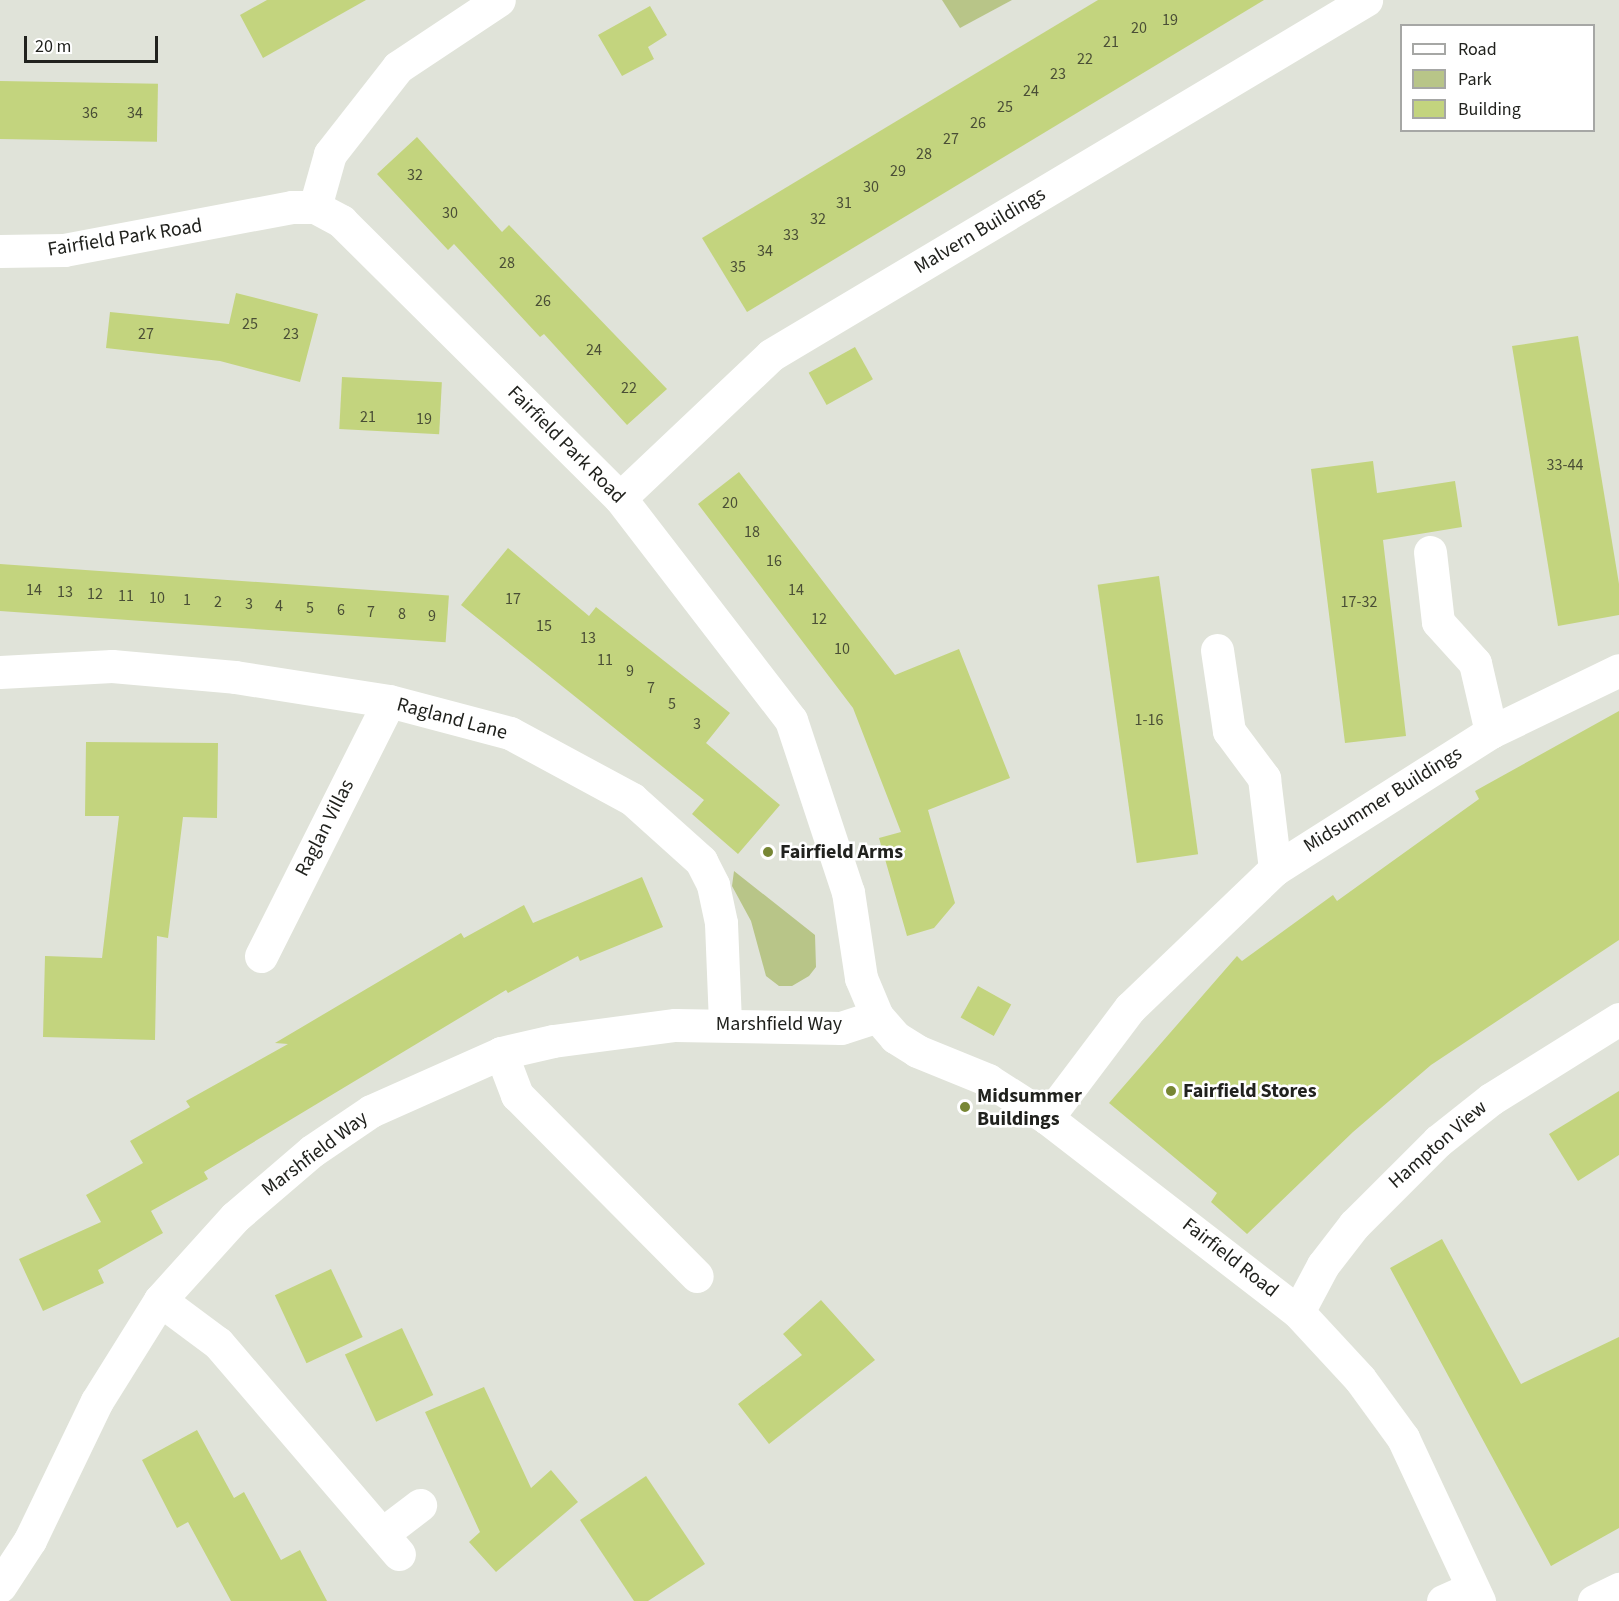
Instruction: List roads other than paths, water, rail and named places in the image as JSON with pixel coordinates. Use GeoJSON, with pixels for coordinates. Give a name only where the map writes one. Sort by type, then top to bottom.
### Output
{"type":"FeatureCollection","features":[{"type":"Feature","properties":{"kind":"street"},"geometry":{"type":"LineString","coordinates":[[315,207],[330,154],[398,67],[499,0]]}},
{"type":"Feature","properties":{"kind":"street","name":"Malvern Buildings"},"geometry":{"type":"LineString","coordinates":[[620,498],[771,355],[1366,0]]}},
{"type":"Feature","properties":{"kind":"street","name":"Fairfield Park Road"},"geometry":{"type":"LineString","coordinates":[[0,251],[64,250],[292,207],[315,207],[341,221],[620,498],[791,720],[848,892],[861,978],[878,1016]]}},
{"type":"Feature","properties":{"kind":"street"},"geometry":{"type":"LineString","coordinates":[[1430,552],[1438,622],[1475,663],[1491,732]]}},
{"type":"Feature","properties":{"kind":"street","name":"Midsummer Buildings"},"geometry":{"type":"LineString","coordinates":[[1217,650],[1229,731],[1264,778],[1275,869]]}},
{"type":"Feature","properties":{"kind":"street","name":"Ragland Lane"},"geometry":{"type":"LineString","coordinates":[[0,672],[112,666],[235,677],[389,701],[510,733],[632,800],[701,861],[713,885],[721,923],[726,1024]]}},
{"type":"Feature","properties":{"kind":"street","name":"Midsummer Buildings"},"geometry":{"type":"LineString","coordinates":[[1047,1118],[1130,1008],[1275,869],[1491,732],[1619,670]]}},
{"type":"Feature","properties":{"kind":"street","name":"Raglan Villas"},"geometry":{"type":"LineString","coordinates":[[261,956],[389,701]]}},
{"type":"Feature","properties":{"kind":"street","name":"Marshfield Way"},"geometry":{"type":"LineString","coordinates":[[0,1586],[30,1540],[97,1401],[160,1300],[235,1217],[312,1151],[371,1111],[501,1053],[621,1028],[726,1024],[841,1028],[878,1016]]}},
{"type":"Feature","properties":{"kind":"street","name":"Fairfield Road"},"geometry":{"type":"LineString","coordinates":[[878,1016],[895,1036],[917,1051],[988,1080],[1047,1118],[1298,1312],[1359,1379],[1403,1438],[1465,1597]]}},
{"type":"Feature","properties":{"kind":"street","name":"Hampton View"},"geometry":{"type":"LineString","coordinates":[[1298,1312],[1323,1265],[1354,1224],[1430,1149],[1491,1099],[1619,1019]]}},
{"type":"Feature","properties":{"kind":"street"},"geometry":{"type":"LineString","coordinates":[[501,1053],[517,1095],[697,1276]]}},
{"type":"Feature","properties":{"kind":"street"},"geometry":{"type":"LineString","coordinates":[[160,1300],[218,1343],[390,1544],[420,1505]]}},
{"type":"Feature","properties":{"kind":"street"},"geometry":{"type":"LineString","coordinates":[[1594,1601],[1619,1589]]}},
{"type":"Feature","properties":{"kind":"place","name":"Fairfield Arms"},"geometry":{"type":"Point","coordinates":[768,852]}},
{"type":"Feature","properties":{"kind":"place","name":"Fairfield Stores"},"geometry":{"type":"Point","coordinates":[1171,1091]}},
{"type":"Feature","properties":{"kind":"place","name":"Midsummer Buildings"},"geometry":{"type":"Point","coordinates":[965,1107]}}]}
